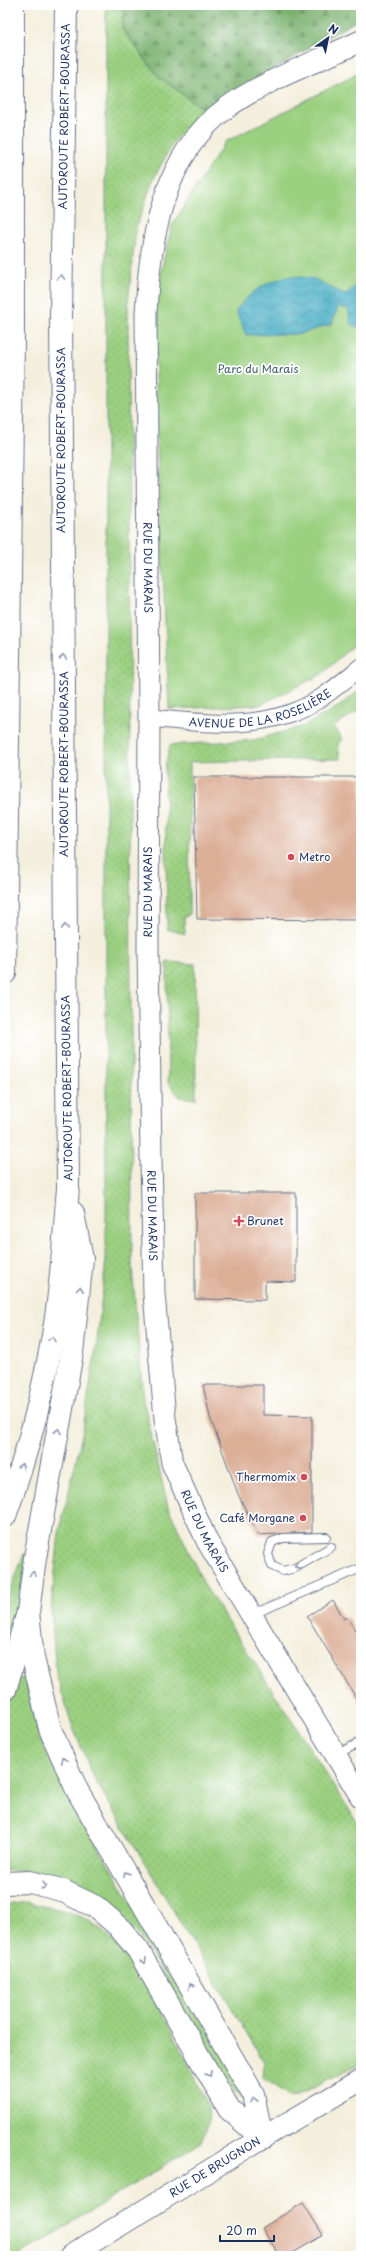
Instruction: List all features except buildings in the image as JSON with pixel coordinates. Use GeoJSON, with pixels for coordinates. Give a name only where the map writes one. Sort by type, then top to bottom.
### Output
{"type":"FeatureCollection","features":[{"type":"Feature","properties":{"kind":"highway"},"geometry":{"type":"LineString","coordinates":[[5,973],[13,337],[13,5]]}},
{"type":"Feature","properties":{"kind":"highway","name":"AUTOROUTE ROBERT-BOURASSA"},"geometry":{"type":"LineString","coordinates":[[5,1516],[17,1483],[38,1401],[55,1324],[68,1188],[61,324],[66,5]]}},
{"type":"Feature","properties":{"kind":"highway"},"geometry":{"type":"LineString","coordinates":[[5,1690],[28,1612],[35,1558],[72,1353],[79,1298],[82,1259],[68,1188]]}},
{"type":"Feature","properties":{"kind":"highway"},"geometry":{"type":"LineString","coordinates":[[28,1612],[33,1658],[50,1729],[74,1783],[253,2094],[262,2138]]}},
{"type":"Feature","properties":{"kind":"highway"},"geometry":{"type":"LineString","coordinates":[[5,1884],[30,1882],[61,1890],[96,1907],[118,1926],[138,1950],[229,2109],[262,2138]]}},
{"type":"Feature","properties":{"kind":"street","name":"RUE DU MARAIS"},"geometry":{"type":"LineString","coordinates":[[361,41],[252,92],[224,109],[202,132],[180,162],[163,201],[148,279],[146,314],[149,718],[148,950],[151,1159],[154,1294],[164,1410],[172,1463],[207,1541],[250,1616],[361,1797]]}},
{"type":"Feature","properties":{"kind":"street","name":"AVENUE DE LA ROSELIÈRE"},"geometry":{"type":"LineString","coordinates":[[149,718],[187,722],[243,723],[272,719],[305,707],[330,692],[361,667]]}},
{"type":"Feature","properties":{"kind":"street","name":"RUE DE BRUGNON"},"geometry":{"type":"LineString","coordinates":[[70,2256],[262,2138],[361,2080]]}},
{"type":"Feature","properties":{"kind":"lane"},"geometry":{"type":"LineString","coordinates":[[326,1537],[283,1538],[272,1542],[268,1554],[272,1566],[283,1571],[295,1568],[331,1547]]}},
{"type":"Feature","properties":{"kind":"lane"},"geometry":{"type":"LineString","coordinates":[[250,1616],[359,1569],[361,1578]]}},
{"type":"Feature","properties":{"kind":"lane"},"geometry":{"type":"LineString","coordinates":[[336,1755],[361,1742]]}},
{"type":"Feature","properties":{"kind":"green space"},"geometry":{"type":"Polygon","coordinates":[[[106,5],[123,5],[122,29],[159,77],[204,110],[174,141],[153,180],[136,228],[128,303],[132,1266],[143,1399],[168,1507],[205,1586],[361,1828],[361,2063],[297,2095],[289,2096],[263,2078],[264,2062],[94,1778],[73,1728],[56,1674],[51,1609],[59,1533],[82,1435],[97,1341],[106,1259],[106,5]]]}},
{"type":"Feature","properties":{"kind":"green space"},"geometry":{"type":"Polygon","coordinates":[[[123,5],[361,5],[361,18],[204,110],[159,77],[122,29],[123,5]]]}},
{"type":"Feature","properties":{"kind":"green space","name":"Parc du Marais"},"geometry":{"type":"Polygon","coordinates":[[[361,72],[361,638],[322,674],[260,705],[169,709],[157,440],[155,297],[172,225],[225,142],[361,72]]]}},
{"type":"Feature","properties":{"kind":"green space"},"geometry":{"type":"Polygon","coordinates":[[[361,689],[361,709],[334,726],[342,739],[338,744],[340,759],[190,762],[189,915],[184,917],[185,934],[167,929],[165,767],[170,745],[254,740],[304,726],[341,705],[361,689]]]}},
{"type":"Feature","properties":{"kind":"green space"},"geometry":{"type":"Polygon","coordinates":[[[167,962],[195,964],[196,1099],[180,1097],[168,1083],[167,962]]]}},
{"type":"Feature","properties":{"kind":"green space"},"geometry":{"type":"Polygon","coordinates":[[[24,1554],[36,1558],[5,1685],[5,1604],[24,1554]]]}},
{"type":"Feature","properties":{"kind":"green space"},"geometry":{"type":"Polygon","coordinates":[[[16,1678],[25,1679],[40,1738],[67,1795],[243,2090],[245,2102],[235,2092],[139,1936],[118,1912],[83,1888],[29,1870],[5,1871],[5,1706],[16,1678]]]}},
{"type":"Feature","properties":{"kind":"green space"},"geometry":{"type":"Polygon","coordinates":[[[27,1902],[80,1916],[101,1929],[120,1949],[138,1973],[171,2028],[208,2105],[209,2116],[207,2129],[200,2143],[18,2256],[5,2256],[5,1905],[27,1902]]]}},
{"type":"Feature","properties":{"kind":"water"},"geometry":{"type":"Polygon","coordinates":[[[293,276],[315,279],[345,295],[358,284],[361,284],[361,330],[351,324],[348,309],[338,307],[332,324],[300,334],[246,335],[236,311],[241,304],[254,292],[268,283],[293,276]]]}},
{"type":"Feature","properties":{"kind":"place","name":"Metro"},"geometry":{"type":"Point","coordinates":[291,857]}},
{"type":"Feature","properties":{"kind":"place","name":"Brunet"},"geometry":{"type":"Point","coordinates":[239,1221]}},
{"type":"Feature","properties":{"kind":"place","name":"Thermomix"},"geometry":{"type":"Point","coordinates":[304,1477]}},
{"type":"Feature","properties":{"kind":"place","name":"Café Morgane"},"geometry":{"type":"Point","coordinates":[303,1518]}}]}
